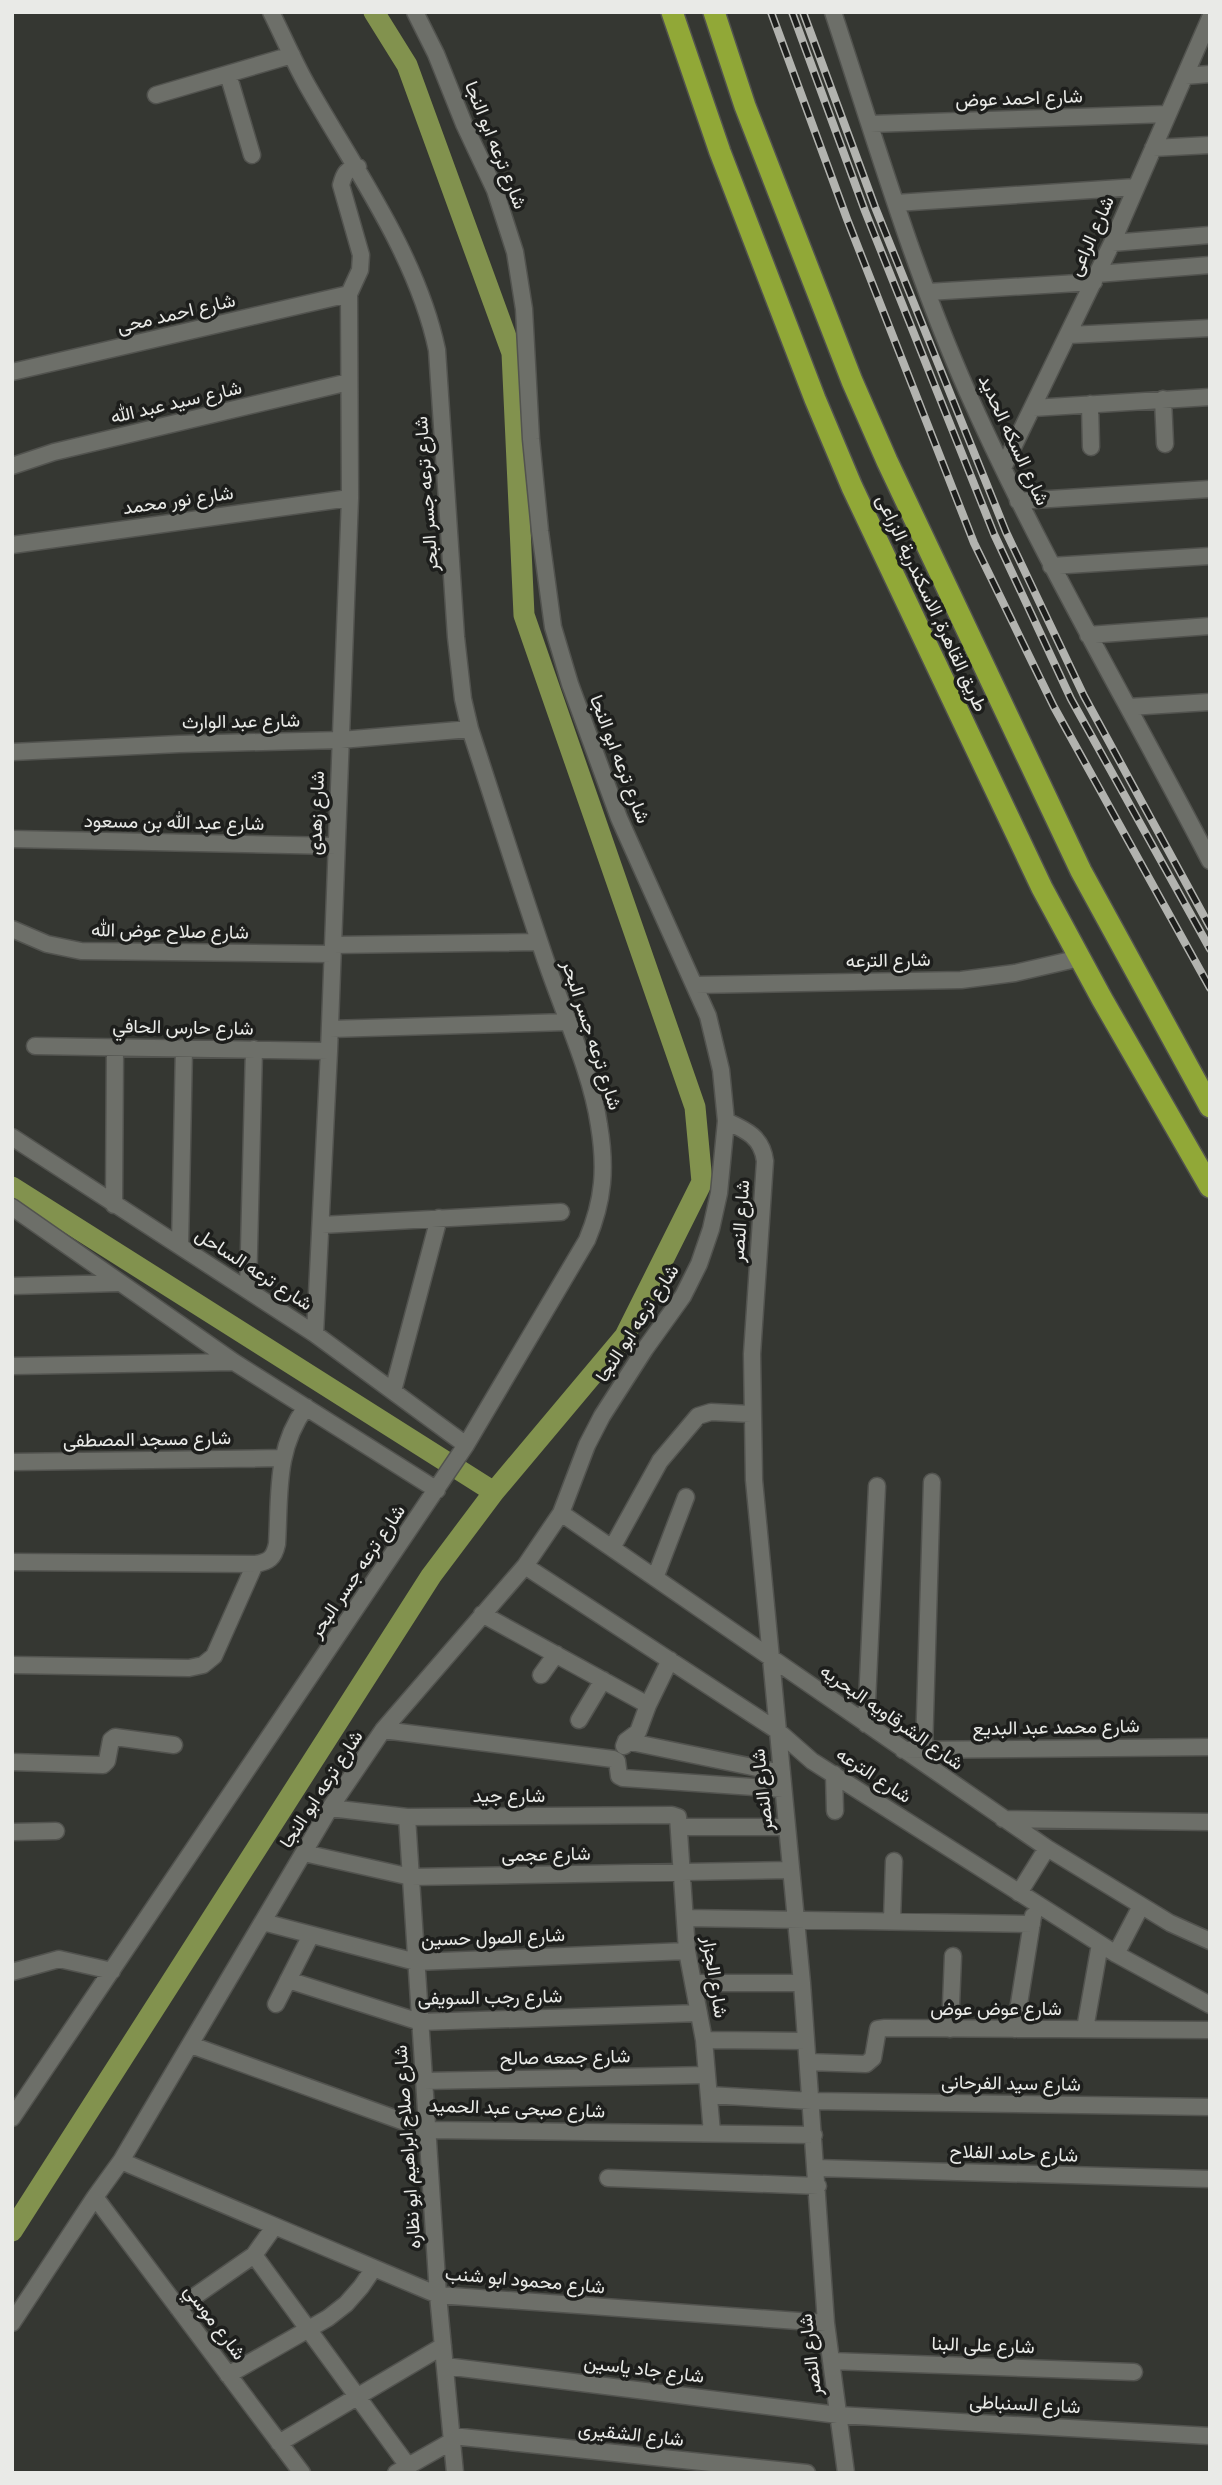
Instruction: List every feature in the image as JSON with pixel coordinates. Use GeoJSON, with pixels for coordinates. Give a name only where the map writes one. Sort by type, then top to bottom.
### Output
{"type":"FeatureCollection","features":[{"type":"Feature","properties":{"kind":"highway","name":"طريق القاهرة, الاسكندرية الزراعى"},"geometry":{"type":"LineString","coordinates":[[672,12],[716,142],[815,399],[852,487],[1042,888],[1210,1187]]}},
{"type":"Feature","properties":{"kind":"highway","name":"طريق القاهرة, الاسكندرية الزراعى"},"geometry":{"type":"LineString","coordinates":[[714,12],[750,119],[852,381],[887,461],[1081,871],[1210,1107]]}},
{"type":"Feature","properties":{"kind":"street","name":"شارع ترعه جسر البحر"},"geometry":{"type":"LineString","coordinates":[[12,2118],[466,1445],[587,1240],[598,1215],[602,1189],[599,1125],[594,1098],[539,942],[470,729],[463,699],[456,637],[437,350],[430,316],[358,167],[306,84],[271,12]]}},
{"type":"Feature","properties":{"kind":"street","name":"شارع ترعه ابو النجا"},"geometry":{"type":"LineString","coordinates":[[12,2323],[121,2161],[330,1808],[383,1730],[525,1566],[561,1513],[587,1445],[602,1416],[683,1296],[699,1264],[719,1193],[726,1121],[721,1070],[708,1016],[619,818],[570,684],[553,627],[540,531],[531,439],[524,309],[515,252],[495,190],[415,12]]}},
{"type":"Feature","properties":{"kind":"street","name":"شارع السكه الحديد"},"geometry":{"type":"LineString","coordinates":[[833,12],[896,203],[967,390],[1051,566],[1209,858]]}},
{"type":"Feature","properties":{"kind":"street","name":"شارع الراعى"},"geometry":{"type":"LineString","coordinates":[[1003,468],[1096,278],[1210,18]]}},
{"type":"Feature","properties":{"kind":"street"},"geometry":{"type":"LineString","coordinates":[[156,95],[292,55]]}},
{"type":"Feature","properties":{"kind":"street"},"geometry":{"type":"LineString","coordinates":[[228,74],[252,155]]}},
{"type":"Feature","properties":{"kind":"street"},"geometry":{"type":"LineString","coordinates":[[1185,76],[1210,74]]}},
{"type":"Feature","properties":{"kind":"street","name":"شارع احمد عوض"},"geometry":{"type":"LineString","coordinates":[[870,124],[1168,114]]}},
{"type":"Feature","properties":{"kind":"street"},"geometry":{"type":"LineString","coordinates":[[1153,148],[1210,145]]}},
{"type":"Feature","properties":{"kind":"street","name":"شارع زهدى"},"geometry":{"type":"LineString","coordinates":[[316,1334],[351,498],[349,294],[360,270],[361,255],[341,185],[344,173],[358,167]]}},
{"type":"Feature","properties":{"kind":"street"},"geometry":{"type":"LineString","coordinates":[[896,203],[1136,187]]}},
{"type":"Feature","properties":{"kind":"street"},"geometry":{"type":"LineString","coordinates":[[1112,243],[1210,235]]}},
{"type":"Feature","properties":{"kind":"street"},"geometry":{"type":"LineString","coordinates":[[928,292],[1210,265]]}},
{"type":"Feature","properties":{"kind":"street","name":"شارع احمد محى"},"geometry":{"type":"LineString","coordinates":[[12,372],[349,294]]}},
{"type":"Feature","properties":{"kind":"street"},"geometry":{"type":"LineString","coordinates":[[1069,335],[1210,328]]}},
{"type":"Feature","properties":{"kind":"street","name":"شارع سيد عبد الله"},"geometry":{"type":"LineString","coordinates":[[12,466],[54,452],[349,382]]}},
{"type":"Feature","properties":{"kind":"street"},"geometry":{"type":"LineString","coordinates":[[1033,408],[1210,397]]}},
{"type":"Feature","properties":{"kind":"street"},"geometry":{"type":"LineString","coordinates":[[1163,399],[1165,444]]}},
{"type":"Feature","properties":{"kind":"street"},"geometry":{"type":"LineString","coordinates":[[1090,404],[1091,447]]}},
{"type":"Feature","properties":{"kind":"street"},"geometry":{"type":"LineString","coordinates":[[1018,501],[1210,489]]}},
{"type":"Feature","properties":{"kind":"street","name":"شارع نور محمد"},"geometry":{"type":"LineString","coordinates":[[12,545],[351,498]]}},
{"type":"Feature","properties":{"kind":"street"},"geometry":{"type":"LineString","coordinates":[[1051,566],[1210,556]]}},
{"type":"Feature","properties":{"kind":"street"},"geometry":{"type":"LineString","coordinates":[[1088,635],[1210,626]]}},
{"type":"Feature","properties":{"kind":"street"},"geometry":{"type":"LineString","coordinates":[[1129,707],[1210,702]]}},
{"type":"Feature","properties":{"kind":"street","name":"شارع عبد الوارث"},"geometry":{"type":"LineString","coordinates":[[12,752],[341,740],[470,729]]}},
{"type":"Feature","properties":{"kind":"street","name":"شارع عبد الله بن مسعود"},"geometry":{"type":"LineString","coordinates":[[12,839],[336,846]]}},
{"type":"Feature","properties":{"kind":"street","name":"شارع صلاح عوض الله"},"geometry":{"type":"LineString","coordinates":[[12,929],[47,944],[80,951],[332,950],[539,942]]}},
{"type":"Feature","properties":{"kind":"street","name":"شارع الترعه"},"geometry":{"type":"LineString","coordinates":[[695,985],[961,980],[1015,973],[1080,958]]}},
{"type":"Feature","properties":{"kind":"street"},"geometry":{"type":"LineString","coordinates":[[330,1029],[567,1022]]}},
{"type":"Feature","properties":{"kind":"street","name":"شارع حارس الحافي"},"geometry":{"type":"LineString","coordinates":[[35,1046],[329,1051]]}},
{"type":"Feature","properties":{"kind":"street"},"geometry":{"type":"LineString","coordinates":[[114,1205],[115,1047]]}},
{"type":"Feature","properties":{"kind":"street"},"geometry":{"type":"LineString","coordinates":[[180,1245],[184,1047]]}},
{"type":"Feature","properties":{"kind":"street"},"geometry":{"type":"LineString","coordinates":[[248,1290],[254,1049]]}},
{"type":"Feature","properties":{"kind":"street","name":"شارع النصر"},"geometry":{"type":"LineString","coordinates":[[726,1121],[748,1131],[757,1139],[764,1150],[765,1161],[752,1354],[754,1480],[802,1983],[826,2323],[846,2473]]}},
{"type":"Feature","properties":{"kind":"street","name":"شارع ترعه الساحل"},"geometry":{"type":"LineString","coordinates":[[12,1137],[316,1334],[466,1445]]}},
{"type":"Feature","properties":{"kind":"street"},"geometry":{"type":"LineString","coordinates":[[12,1208],[234,1362],[437,1490]]}},
{"type":"Feature","properties":{"kind":"street"},"geometry":{"type":"LineString","coordinates":[[322,1225],[561,1212]]}},
{"type":"Feature","properties":{"kind":"street"},"geometry":{"type":"LineString","coordinates":[[393,1391],[439,1219]]}},
{"type":"Feature","properties":{"kind":"street"},"geometry":{"type":"LineString","coordinates":[[12,1286],[118,1283]]}},
{"type":"Feature","properties":{"kind":"street"},"geometry":{"type":"LineString","coordinates":[[12,1366],[234,1362]]}},
{"type":"Feature","properties":{"kind":"street"},"geometry":{"type":"LineString","coordinates":[[12,1562],[255,1564],[269,1560],[274,1556],[282,1458],[292,1427],[306,1407]]}},
{"type":"Feature","properties":{"kind":"street"},"geometry":{"type":"LineString","coordinates":[[612,1548],[660,1461],[698,1416],[711,1412],[751,1414]]}},
{"type":"Feature","properties":{"kind":"street","name":"شارع مسجد المصطفى"},"geometry":{"type":"LineString","coordinates":[[12,1462],[282,1458]]}},
{"type":"Feature","properties":{"kind":"street"},"geometry":{"type":"LineString","coordinates":[[924,1750],[932,1482]]}},
{"type":"Feature","properties":{"kind":"street"},"geometry":{"type":"LineString","coordinates":[[866,1724],[877,1486]]}},
{"type":"Feature","properties":{"kind":"street"},"geometry":{"type":"LineString","coordinates":[[655,1578],[686,1497]]}},
{"type":"Feature","properties":{"kind":"street","name":"شارع الشرقاويه البحريه"},"geometry":{"type":"LineString","coordinates":[[561,1513],[1003,1819],[1141,1906],[1210,1941]]}},
{"type":"Feature","properties":{"kind":"street"},"geometry":{"type":"LineString","coordinates":[[12,1665],[189,1668],[203,1665],[214,1656],[255,1564]]}},
{"type":"Feature","properties":{"kind":"street","name":"شارع الترعه"},"geometry":{"type":"LineString","coordinates":[[525,1566],[778,1731],[803,1755],[1116,1954],[1210,2005]]}},
{"type":"Feature","properties":{"kind":"street"},"geometry":{"type":"LineString","coordinates":[[482,1614],[648,1704]]}},
{"type":"Feature","properties":{"kind":"street"},"geometry":{"type":"LineString","coordinates":[[541,1675],[556,1654]]}},
{"type":"Feature","properties":{"kind":"street"},"geometry":{"type":"LineString","coordinates":[[670,1660],[648,1704],[638,1732],[626,1741],[617,1761],[621,1778],[673,1782],[782,1781]]}},
{"type":"Feature","properties":{"kind":"street"},"geometry":{"type":"LineString","coordinates":[[579,1720],[603,1680]]}},
{"type":"Feature","properties":{"kind":"street"},"geometry":{"type":"LineString","coordinates":[[383,1730],[617,1761]]}},
{"type":"Feature","properties":{"kind":"street"},"geometry":{"type":"LineString","coordinates":[[12,1762],[103,1765],[107,1761],[111,1740],[115,1737],[174,1745]]}},
{"type":"Feature","properties":{"kind":"street"},"geometry":{"type":"LineString","coordinates":[[626,1741],[674,1751],[782,1781]]}},
{"type":"Feature","properties":{"kind":"street","name":"شارع محمد عبد البديع"},"geometry":{"type":"LineString","coordinates":[[903,1750],[1210,1747]]}},
{"type":"Feature","properties":{"kind":"street"},"geometry":{"type":"LineString","coordinates":[[673,1782],[674,1751]]}},
{"type":"Feature","properties":{"kind":"street"},"geometry":{"type":"LineString","coordinates":[[834,1774],[835,1811]]}},
{"type":"Feature","properties":{"kind":"street","name":"شارع جيد"},"geometry":{"type":"LineString","coordinates":[[330,1808],[407,1817],[672,1815],[678,1817],[680,1826]]}},
{"type":"Feature","properties":{"kind":"street","name":"شارع صلاح ابراهيم ابو نظاره"},"geometry":{"type":"LineString","coordinates":[[407,1817],[438,2295],[455,2473]]}},
{"type":"Feature","properties":{"kind":"street"},"geometry":{"type":"LineString","coordinates":[[1003,1819],[1210,1822]]}},
{"type":"Feature","properties":{"kind":"street"},"geometry":{"type":"LineString","coordinates":[[680,1826],[787,1827]]}},
{"type":"Feature","properties":{"kind":"street","name":"شارع الجزار"},"geometry":{"type":"LineString","coordinates":[[680,1826],[687,1951],[704,2040],[712,2133]]}},
{"type":"Feature","properties":{"kind":"street"},"geometry":{"type":"LineString","coordinates":[[12,1832],[57,1831]]}},
{"type":"Feature","properties":{"kind":"street"},"geometry":{"type":"LineString","coordinates":[[1019,1893],[1047,1848]]}},
{"type":"Feature","properties":{"kind":"street","name":"شارع عجمى"},"geometry":{"type":"LineString","coordinates":[[304,1853],[411,1877],[791,1870]]}},
{"type":"Feature","properties":{"kind":"street"},"geometry":{"type":"LineString","coordinates":[[892,1920],[894,1861]]}},
{"type":"Feature","properties":{"kind":"street"},"geometry":{"type":"LineString","coordinates":[[1014,2029],[1035,1903]]}},
{"type":"Feature","properties":{"kind":"street"},"geometry":{"type":"LineString","coordinates":[[1116,1954],[1141,1906]]}},
{"type":"Feature","properties":{"kind":"street"},"geometry":{"type":"LineString","coordinates":[[685,1918],[1032,1924]]}},
{"type":"Feature","properties":{"kind":"street","name":"شارع الصول حسين"},"geometry":{"type":"LineString","coordinates":[[263,1922],[416,1962],[687,1951]]}},
{"type":"Feature","properties":{"kind":"street"},"geometry":{"type":"LineString","coordinates":[[276,2004],[311,1935]]}},
{"type":"Feature","properties":{"kind":"street"},"geometry":{"type":"LineString","coordinates":[[1085,2029],[1100,1944]]}},
{"type":"Feature","properties":{"kind":"street"},"geometry":{"type":"LineString","coordinates":[[950,2029],[953,1956]]}},
{"type":"Feature","properties":{"kind":"street"},"geometry":{"type":"LineString","coordinates":[[12,1972],[59,1959],[112,1971]]}},
{"type":"Feature","properties":{"kind":"street","name":"شارع رجب السويفى"},"geometry":{"type":"LineString","coordinates":[[288,1980],[420,2022],[699,2013]]}},
{"type":"Feature","properties":{"kind":"street"},"geometry":{"type":"LineString","coordinates":[[693,1983],[802,1983]]}},
{"type":"Feature","properties":{"kind":"street","name":"شارع عوض عوض"},"geometry":{"type":"LineString","coordinates":[[808,2062],[869,2062],[873,2058],[878,2029],[1210,2030]]}},
{"type":"Feature","properties":{"kind":"street"},"geometry":{"type":"LineString","coordinates":[[704,2040],[806,2041]]}},
{"type":"Feature","properties":{"kind":"street","name":"شارع صبحى عبد الحميد"},"geometry":{"type":"LineString","coordinates":[[191,2045],[427,2130],[814,2135]]}},
{"type":"Feature","properties":{"kind":"street","name":"شارع جمعه صالح"},"geometry":{"type":"LineString","coordinates":[[424,2081],[707,2075]]}},
{"type":"Feature","properties":{"kind":"street","name":"شارع سيد الفرحانى"},"geometry":{"type":"LineString","coordinates":[[709,2095],[811,2101],[1210,2107]]}},
{"type":"Feature","properties":{"kind":"street","name":"شارع محمود ابو شنب"},"geometry":{"type":"LineString","coordinates":[[121,2161],[438,2295],[826,2323]]}},
{"type":"Feature","properties":{"kind":"street","name":"شارع حامد الفلاح"},"geometry":{"type":"LineString","coordinates":[[816,2168],[1210,2179]]}},
{"type":"Feature","properties":{"kind":"street"},"geometry":{"type":"LineString","coordinates":[[608,2178],[817,2186]]}},
{"type":"Feature","properties":{"kind":"street","name":"شارع موسي"},"geometry":{"type":"LineString","coordinates":[[95,2197],[302,2473]]}},
{"type":"Feature","properties":{"kind":"street"},"geometry":{"type":"LineString","coordinates":[[178,2308],[254,2255],[274,2227]]}},
{"type":"Feature","properties":{"kind":"street"},"geometry":{"type":"LineString","coordinates":[[254,2255],[357,2397],[402,2469],[452,2439]]}},
{"type":"Feature","properties":{"kind":"street"},"geometry":{"type":"LineString","coordinates":[[228,2375],[328,2318],[346,2304],[374,2268]]}},
{"type":"Feature","properties":{"kind":"street"},"geometry":{"type":"LineString","coordinates":[[279,2443],[443,2346]]}},
{"type":"Feature","properties":{"kind":"street","name":"شارع على البنا"},"geometry":{"type":"LineString","coordinates":[[831,2361],[1133,2372]]}},
{"type":"Feature","properties":{"kind":"street","name":"شارع جاد ياسين"},"geometry":{"type":"LineString","coordinates":[[444,2366],[838,2414]]}},
{"type":"Feature","properties":{"kind":"street","name":"شارع السنباطى"},"geometry":{"type":"LineString","coordinates":[[838,2414],[1210,2435]]}},
{"type":"Feature","properties":{"kind":"street","name":"شارع الشقيرى"},"geometry":{"type":"LineString","coordinates":[[452,2439],[807,2473]]}},
{"type":"Feature","properties":{"kind":"waterway"},"geometry":{"type":"LineString","coordinates":[[12,2231],[431,1576],[494,1492],[625,1336],[702,1182],[695,1107],[524,615],[512,353],[407,65],[374,12]]}},
{"type":"Feature","properties":{"kind":"waterway"},"geometry":{"type":"LineString","coordinates":[[12,1187],[494,1492]]}},
{"type":"Feature","properties":{"kind":"railway"},"geometry":{"type":"LineString","coordinates":[[771,12],[847,219],[974,543],[1054,707],[1210,988]]}},
{"type":"Feature","properties":{"kind":"railway"},"geometry":{"type":"LineString","coordinates":[[792,12],[865,211],[994,534],[1071,699],[1210,949]]}},
{"type":"Feature","properties":{"kind":"railway"},"geometry":{"type":"LineString","coordinates":[[803,12],[875,207],[1006,532],[1084,696],[1210,927]]}}]}
